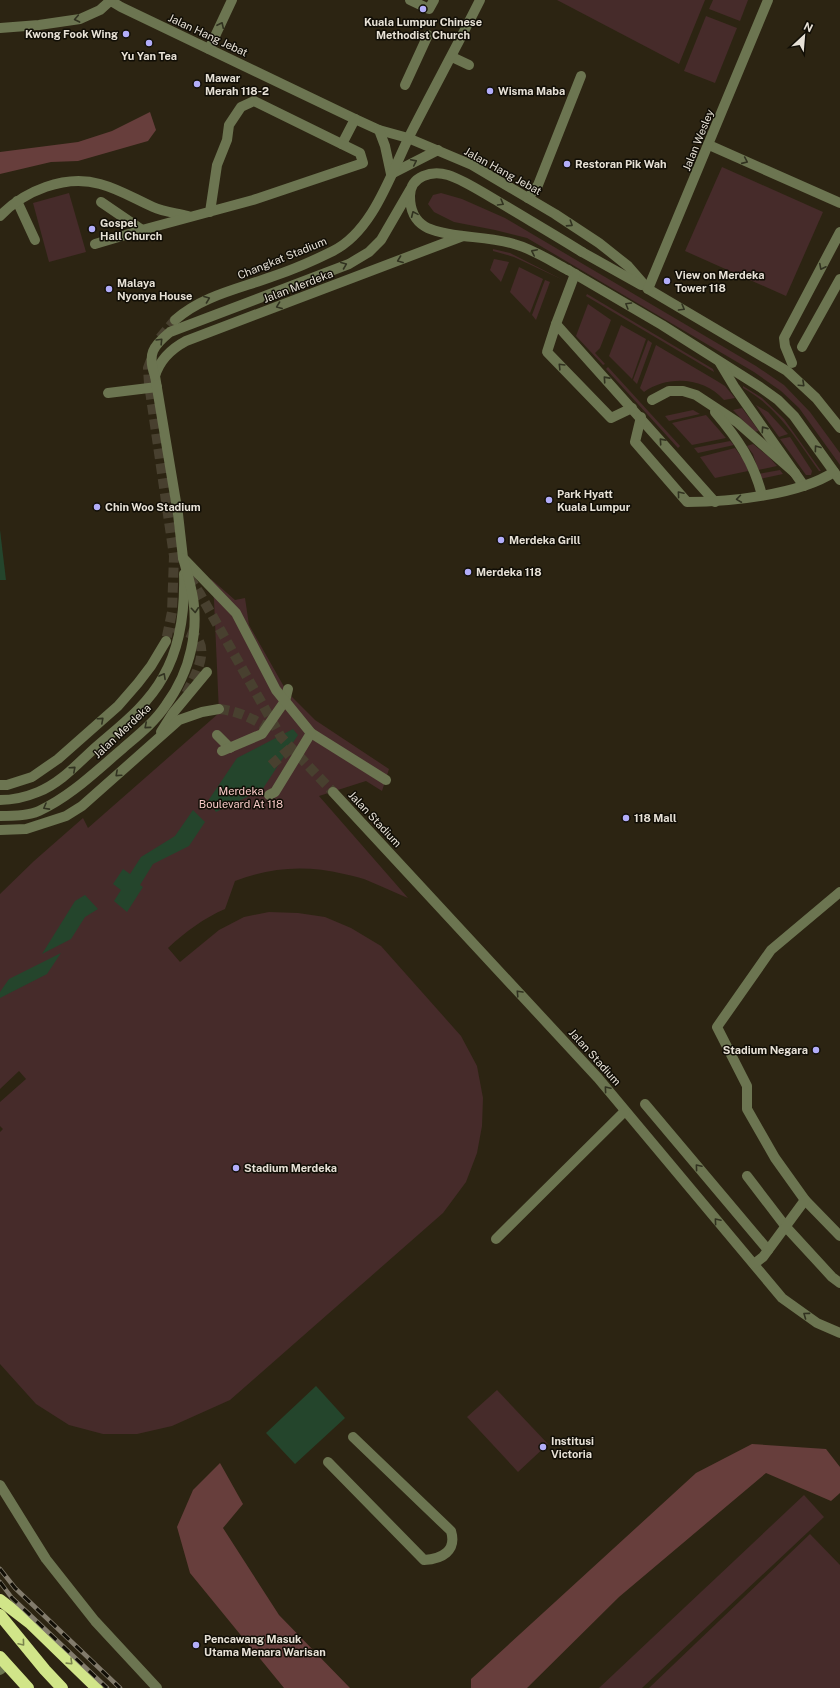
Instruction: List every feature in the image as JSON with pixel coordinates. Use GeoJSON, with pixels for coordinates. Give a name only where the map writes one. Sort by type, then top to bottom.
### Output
{"type":"FeatureCollection","features":[{"type":"Feature","properties":{"kind":"highway"},"geometry":{"type":"LineString","coordinates":[[0,1600],[30,1623],[97,1688]]}},
{"type":"Feature","properties":{"kind":"highway"},"geometry":{"type":"LineString","coordinates":[[0,1615],[45,1670],[62,1688]]}},
{"type":"Feature","properties":{"kind":"highway"},"geometry":{"type":"LineString","coordinates":[[2,1664],[28,1688]]}},
{"type":"Feature","properties":{"kind":"street"},"geometry":{"type":"LineString","coordinates":[[0,28],[39,25],[80,19],[100,10],[111,0]]}},
{"type":"Feature","properties":{"kind":"street","name":"Jalan Hang Jebat"},"geometry":{"type":"LineString","coordinates":[[111,0],[120,8],[379,130],[408,138],[472,165],[599,243],[628,266],[648,288],[787,371],[816,398],[840,428]]}},
{"type":"Feature","properties":{"kind":"street"},"geometry":{"type":"LineString","coordinates":[[209,49],[232,0]]}},
{"type":"Feature","properties":{"kind":"street"},"geometry":{"type":"LineString","coordinates":[[410,0],[429,9],[434,0]]}},
{"type":"Feature","properties":{"kind":"street","name":"Changkat Stadium"},"geometry":{"type":"LineString","coordinates":[[175,320],[186,310],[203,300],[307,263],[333,251],[350,240],[372,211],[408,138],[452,57],[480,0]]}},
{"type":"Feature","properties":{"kind":"street","name":"Jalan Wesley"},"geometry":{"type":"LineString","coordinates":[[648,288],[709,145],[768,0]]}},
{"type":"Feature","properties":{"kind":"street"},"geometry":{"type":"LineString","coordinates":[[404,85],[428,35]]}},
{"type":"Feature","properties":{"kind":"street"},"geometry":{"type":"LineString","coordinates":[[452,57],[469,65]]}},
{"type":"Feature","properties":{"kind":"street"},"geometry":{"type":"LineString","coordinates":[[528,198],[538,185],[581,76]]}},
{"type":"Feature","properties":{"kind":"street"},"geometry":{"type":"LineString","coordinates":[[95,244],[142,230],[210,212],[253,200],[363,163],[360,153],[254,101],[241,107],[229,126],[227,140],[217,165],[210,212]]}},
{"type":"Feature","properties":{"kind":"street"},"geometry":{"type":"LineString","coordinates":[[342,144],[355,119]]}},
{"type":"Feature","properties":{"kind":"street"},"geometry":{"type":"LineString","coordinates":[[379,130],[385,146],[391,174],[438,150]]}},
{"type":"Feature","properties":{"kind":"street"},"geometry":{"type":"LineString","coordinates":[[709,145],[840,202]]}},
{"type":"Feature","properties":{"kind":"street","name":"Jalan Merdeka"},"geometry":{"type":"LineString","coordinates":[[0,800],[11,800],[39,791],[63,778],[140,708],[163,678],[175,651],[182,621],[185,598],[183,558],[178,514],[157,387],[151,366],[151,356],[154,346],[170,332],[349,264],[369,252],[381,240],[418,179],[428,173],[447,175],[469,185],[582,252],[648,288]]}},
{"type":"Feature","properties":{"kind":"street"},"geometry":{"type":"LineString","coordinates":[[0,216],[17,201],[27,195],[50,186],[76,181],[99,183],[119,190],[155,208],[190,217]]}},
{"type":"Feature","properties":{"kind":"street","name":"Jalan Merdeka"},"geometry":{"type":"LineString","coordinates":[[410,190],[410,202],[418,222],[424,227],[436,232],[500,240],[532,251],[572,272],[662,325],[719,361]]}},
{"type":"Feature","properties":{"kind":"street"},"geometry":{"type":"LineString","coordinates":[[17,201],[35,240]]}},
{"type":"Feature","properties":{"kind":"street"},"geometry":{"type":"LineString","coordinates":[[101,202],[142,230]]}},
{"type":"Feature","properties":{"kind":"street"},"geometry":{"type":"LineString","coordinates":[[792,363],[785,346],[784,338],[840,232]]}},
{"type":"Feature","properties":{"kind":"street","name":"Jalan Merdeka"},"geometry":{"type":"LineString","coordinates":[[155,376],[158,368],[169,352],[186,341],[463,236]]}},
{"type":"Feature","properties":{"kind":"street"},"geometry":{"type":"LineString","coordinates":[[572,272],[547,352],[611,418],[632,408]]}},
{"type":"Feature","properties":{"kind":"street"},"geometry":{"type":"LineString","coordinates":[[802,347],[840,279]]}},
{"type":"Feature","properties":{"kind":"street"},"geometry":{"type":"LineString","coordinates":[[556,324],[716,502]]}},
{"type":"Feature","properties":{"kind":"street"},"geometry":{"type":"LineString","coordinates":[[641,417],[635,442],[687,502],[716,502],[762,495],[804,486],[837,476],[794,416],[778,400],[719,361]]}},
{"type":"Feature","properties":{"kind":"street"},"geometry":{"type":"LineString","coordinates":[[719,361],[735,388],[804,486]]}},
{"type":"Feature","properties":{"kind":"street"},"geometry":{"type":"LineString","coordinates":[[108,393],[157,387]]}},
{"type":"Feature","properties":{"kind":"street"},"geometry":{"type":"LineString","coordinates":[[652,400],[669,391],[683,391],[696,394],[737,422],[795,473]]}},
{"type":"Feature","properties":{"kind":"street"},"geometry":{"type":"LineString","coordinates":[[708,403],[740,442],[757,478],[762,495]]}},
{"type":"Feature","properties":{"kind":"street"},"geometry":{"type":"LineString","coordinates":[[183,558],[236,613],[276,690],[311,733],[386,780]]}},
{"type":"Feature","properties":{"kind":"street","name":"Jalan Merdeka"},"geometry":{"type":"LineString","coordinates":[[0,816],[37,812],[72,793],[154,720],[167,704],[181,678],[191,651],[195,618],[193,593],[183,558]]}},
{"type":"Feature","properties":{"kind":"street"},"geometry":{"type":"LineString","coordinates":[[0,785],[32,777],[58,759],[118,706],[151,666],[166,641]]}},
{"type":"Feature","properties":{"kind":"street"},"geometry":{"type":"LineString","coordinates":[[154,742],[173,713],[207,672]]}},
{"type":"Feature","properties":{"kind":"street"},"geometry":{"type":"LineString","coordinates":[[218,735],[226,749],[262,734],[285,701],[288,690]]}},
{"type":"Feature","properties":{"kind":"street"},"geometry":{"type":"LineString","coordinates":[[0,830],[26,829],[66,816],[82,806],[179,720],[202,712],[219,709]]}},
{"type":"Feature","properties":{"kind":"street"},"geometry":{"type":"LineString","coordinates":[[268,795],[275,792],[293,773],[311,733]]}},
{"type":"Feature","properties":{"kind":"street","name":"Jalan Stadium"},"geometry":{"type":"LineString","coordinates":[[333,792],[598,1078],[782,1298],[817,1323],[840,1333]]}},
{"type":"Feature","properties":{"kind":"street"},"geometry":{"type":"LineString","coordinates":[[840,892],[771,950],[717,1027],[747,1086],[747,1109],[775,1158],[805,1200],[840,1236]]}},
{"type":"Feature","properties":{"kind":"street"},"geometry":{"type":"LineString","coordinates":[[646,1104],[768,1250]]}},
{"type":"Feature","properties":{"kind":"street"},"geometry":{"type":"LineString","coordinates":[[496,1239],[625,1110]]}},
{"type":"Feature","properties":{"kind":"street"},"geometry":{"type":"LineString","coordinates":[[747,1176],[786,1227],[832,1277],[840,1283]]}},
{"type":"Feature","properties":{"kind":"street"},"geometry":{"type":"LineString","coordinates":[[754,1264],[763,1258],[805,1200]]}},
{"type":"Feature","properties":{"kind":"street"},"geometry":{"type":"LineString","coordinates":[[328,1462],[424,1560],[434,1560],[445,1555],[450,1548],[453,1537],[451,1531],[353,1437]]}},
{"type":"Feature","properties":{"kind":"street"},"geometry":{"type":"LineString","coordinates":[[0,1486],[46,1559],[95,1621],[157,1688]]}},
{"type":"Feature","properties":{"kind":"green space"},"geometry":{"type":"Polygon","coordinates":[[[557,0],[705,0],[679,64],[557,0]]]}},
{"type":"Feature","properties":{"kind":"green space"},"geometry":{"type":"Polygon","coordinates":[[[713,0],[748,0],[740,21],[709,9],[713,0]]]}},
{"type":"Feature","properties":{"kind":"green space"},"geometry":{"type":"Polygon","coordinates":[[[706,16],[737,28],[715,83],[684,71],[706,16]]]}},
{"type":"Feature","properties":{"kind":"green space"},"geometry":{"type":"Polygon","coordinates":[[[722,167],[823,212],[786,296],[685,251],[722,167]]]}},
{"type":"Feature","properties":{"kind":"green space"},"geometry":{"type":"Polygon","coordinates":[[[69,193],[86,252],[49,262],[33,203],[69,193]]]}},
{"type":"Feature","properties":{"kind":"green space"},"geometry":{"type":"Polygon","coordinates":[[[441,193],[462,199],[505,218],[756,366],[784,385],[810,412],[840,453],[840,465],[799,408],[781,391],[754,372],[527,238],[454,222],[434,212],[428,204],[433,195],[441,193]]]}},
{"type":"Feature","properties":{"kind":"green space"},"geometry":{"type":"Polygon","coordinates":[[[493,249],[510,253],[563,280],[514,257],[493,251],[493,249]]]}},
{"type":"Feature","properties":{"kind":"green space"},"geometry":{"type":"Polygon","coordinates":[[[494,259],[509,262],[501,282],[490,270],[494,259]]]}},
{"type":"Feature","properties":{"kind":"green space"},"geometry":{"type":"Polygon","coordinates":[[[519,267],[543,279],[530,313],[510,292],[519,267]]]}},
{"type":"Feature","properties":{"kind":"green space"},"geometry":{"type":"Polygon","coordinates":[[[545,280],[550,282],[536,320],[532,315],[545,280]]]}},
{"type":"Feature","properties":{"kind":"green space"},"geometry":{"type":"Polygon","coordinates":[[[587,294],[713,369],[714,372],[586,296],[587,294]]]}},
{"type":"Feature","properties":{"kind":"green space"},"geometry":{"type":"Polygon","coordinates":[[[588,304],[611,320],[600,348],[595,353],[605,364],[603,365],[576,336],[588,304]]]}},
{"type":"Feature","properties":{"kind":"green space"},"geometry":{"type":"Polygon","coordinates":[[[621,325],[646,339],[632,379],[609,356],[621,325]]]}},
{"type":"Feature","properties":{"kind":"green space"},"geometry":{"type":"Polygon","coordinates":[[[648,340],[652,343],[637,384],[633,380],[648,340]]]}},
{"type":"Feature","properties":{"kind":"green space"},"geometry":{"type":"Polygon","coordinates":[[[656,345],[725,386],[735,398],[724,400],[716,392],[706,387],[686,381],[664,383],[644,392],[640,388],[656,345]]]}},
{"type":"Feature","properties":{"kind":"green space"},"geometry":{"type":"Polygon","coordinates":[[[608,367],[680,446],[678,448],[606,369],[608,367]]]}},
{"type":"Feature","properties":{"kind":"green space"},"geometry":{"type":"Polygon","coordinates":[[[743,386],[762,398],[784,419],[821,471],[819,471],[786,425],[776,414],[755,395],[743,388],[743,386]]]}},
{"type":"Feature","properties":{"kind":"green space"},"geometry":{"type":"Polygon","coordinates":[[[756,405],[768,412],[788,434],[779,437],[756,405]]]}},
{"type":"Feature","properties":{"kind":"green space"},"geometry":{"type":"Polygon","coordinates":[[[742,408],[759,431],[754,432],[733,410],[742,408]]]}},
{"type":"Feature","properties":{"kind":"green space"},"geometry":{"type":"Polygon","coordinates":[[[693,410],[700,414],[669,421],[665,416],[693,410]]]}},
{"type":"Feature","properties":{"kind":"green space"},"geometry":{"type":"Polygon","coordinates":[[[706,415],[726,438],[692,445],[672,423],[706,415]]]}},
{"type":"Feature","properties":{"kind":"green space"},"geometry":{"type":"Polygon","coordinates":[[[790,437],[812,471],[811,475],[806,475],[780,439],[790,437]]]}},
{"type":"Feature","properties":{"kind":"green space"},"geometry":{"type":"Polygon","coordinates":[[[730,441],[734,445],[698,453],[694,448],[730,441]]]}},
{"type":"Feature","properties":{"kind":"green space"},"geometry":{"type":"Polygon","coordinates":[[[753,444],[769,457],[777,466],[758,470],[753,454],[747,446],[753,444]]]}},
{"type":"Feature","properties":{"kind":"green space"},"geometry":{"type":"Polygon","coordinates":[[[735,448],[745,462],[748,471],[715,478],[700,457],[735,448]]]}},
{"type":"Feature","properties":{"kind":"green space"},"geometry":{"type":"Polygon","coordinates":[[[780,470],[783,474],[760,479],[758,474],[780,470]]]}},
{"type":"Feature","properties":{"kind":"green space","name":"Stadium Merdeka"},"geometry":{"type":"Polygon","coordinates":[[[211,579],[235,600],[245,598],[249,625],[287,692],[315,720],[389,769],[382,791],[366,781],[319,796],[408,898],[365,879],[330,871],[316,869],[276,870],[249,876],[235,881],[225,909],[195,926],[168,948],[180,962],[219,930],[244,917],[269,912],[298,913],[325,917],[351,928],[381,946],[461,1036],[477,1066],[483,1098],[482,1126],[477,1153],[466,1182],[443,1213],[230,1400],[172,1426],[137,1434],[103,1434],[69,1425],[36,1404],[0,1364],[0,1132],[3,1129],[0,1126],[0,1102],[26,1079],[19,1071],[0,1089],[0,894],[34,861],[83,818],[88,828],[219,713],[214,600],[211,579]]]}},
{"type":"Feature","properties":{"kind":"green space"},"geometry":{"type":"Polygon","coordinates":[[[497,1390],[548,1444],[518,1472],[467,1417],[497,1390]]]}},
{"type":"Feature","properties":{"kind":"green space"},"geometry":{"type":"Polygon","coordinates":[[[804,1495],[824,1517],[642,1688],[599,1688],[804,1495]]]}},
{"type":"Feature","properties":{"kind":"green space"},"geometry":{"type":"Polygon","coordinates":[[[810,1534],[840,1565],[840,1688],[649,1688],[810,1534]]]}},
{"type":"Feature","properties":{"kind":"shaded area"},"geometry":{"type":"Polygon","coordinates":[[[150,112],[156,130],[148,141],[78,161],[51,162],[0,174],[0,152],[78,142],[112,131],[150,112]]]}},
{"type":"Feature","properties":{"kind":"shaded area"},"geometry":{"type":"Polygon","coordinates":[[[0,530],[6,580],[0,580],[0,530]]]}},
{"type":"Feature","properties":{"kind":"shaded area"},"geometry":{"type":"Polygon","coordinates":[[[293,729],[298,735],[262,790],[216,812],[208,801],[237,758],[293,729]]]}},
{"type":"Feature","properties":{"kind":"shaded area"},"geometry":{"type":"Polygon","coordinates":[[[193,810],[205,822],[189,846],[153,864],[140,885],[143,887],[127,912],[114,901],[121,890],[113,884],[123,869],[130,874],[141,857],[175,836],[193,810]]]}},
{"type":"Feature","properties":{"kind":"shaded area"},"geometry":{"type":"Polygon","coordinates":[[[85,895],[98,909],[85,917],[71,939],[42,954],[75,901],[85,895]]]}},
{"type":"Feature","properties":{"kind":"shaded area"},"geometry":{"type":"Polygon","coordinates":[[[61,953],[47,974],[0,998],[0,992],[9,979],[61,953]]]}},
{"type":"Feature","properties":{"kind":"shaded area"},"geometry":{"type":"Polygon","coordinates":[[[316,1386],[345,1418],[295,1464],[266,1433],[316,1386]]]}},
{"type":"Feature","properties":{"kind":"shaded area"},"geometry":{"type":"Polygon","coordinates":[[[752,1444],[826,1449],[840,1467],[840,1493],[831,1501],[766,1473],[619,1597],[527,1688],[471,1688],[471,1679],[696,1473],[752,1444]]]}},
{"type":"Feature","properties":{"kind":"shaded area"},"geometry":{"type":"Polygon","coordinates":[[[220,1463],[243,1504],[223,1528],[279,1615],[350,1688],[284,1688],[190,1573],[177,1527],[193,1490],[220,1463]]]}},
{"type":"Feature","properties":{"kind":"tunnel"},"geometry":{"type":"LineString","coordinates":[[160,338],[175,320]]}},
{"type":"Feature","properties":{"kind":"tunnel"},"geometry":{"type":"LineString","coordinates":[[151,360],[148,368],[149,384],[174,556],[172,612],[166,641]]}},
{"type":"Feature","properties":{"kind":"tunnel"},"geometry":{"type":"LineString","coordinates":[[189,577],[281,737],[333,792]]}},
{"type":"Feature","properties":{"kind":"tunnel"},"geometry":{"type":"LineString","coordinates":[[174,634],[182,630],[196,637],[200,643],[201,658],[199,666],[186,694]]}},
{"type":"Feature","properties":{"kind":"tunnel"},"geometry":{"type":"LineString","coordinates":[[219,709],[241,714],[273,731]]}},
{"type":"Feature","properties":{"kind":"tunnel"},"geometry":{"type":"LineString","coordinates":[[271,765],[291,748]]}},
{"type":"Feature","properties":{"kind":"railway"},"geometry":{"type":"LineString","coordinates":[[0,1569],[15,1588],[120,1688]]}},
{"type":"Feature","properties":{"kind":"railway"},"geometry":{"type":"LineString","coordinates":[[0,1582],[12,1598],[107,1688]]}},
{"type":"Feature","properties":{"kind":"place","name":"Kuala Lumpur Chinese Methodist Church"},"geometry":{"type":"Point","coordinates":[423,9]}},
{"type":"Feature","properties":{"kind":"place","name":"Kwong Fook Wing"},"geometry":{"type":"Point","coordinates":[126,34]}},
{"type":"Feature","properties":{"kind":"place","name":"Yu Yan Tea"},"geometry":{"type":"Point","coordinates":[149,43]}},
{"type":"Feature","properties":{"kind":"place","name":"Mawar Merah 118-2"},"geometry":{"type":"Point","coordinates":[197,84]}},
{"type":"Feature","properties":{"kind":"place","name":"Wisma Maba"},"geometry":{"type":"Point","coordinates":[490,91]}},
{"type":"Feature","properties":{"kind":"place","name":"Restoran Pik Wah"},"geometry":{"type":"Point","coordinates":[567,164]}},
{"type":"Feature","properties":{"kind":"place","name":"Gospel Hall Church"},"geometry":{"type":"Point","coordinates":[92,229]}},
{"type":"Feature","properties":{"kind":"place","name":"View on Merdeka Tower 118"},"geometry":{"type":"Point","coordinates":[667,281]}},
{"type":"Feature","properties":{"kind":"place","name":"Malaya Nyonya House"},"geometry":{"type":"Point","coordinates":[109,289]}},
{"type":"Feature","properties":{"kind":"place","name":"Park Hyatt Kuala Lumpur"},"geometry":{"type":"Point","coordinates":[549,500]}},
{"type":"Feature","properties":{"kind":"place","name":"Chin Woo Stadium"},"geometry":{"type":"Point","coordinates":[97,507]}},
{"type":"Feature","properties":{"kind":"place","name":"Merdeka Grill"},"geometry":{"type":"Point","coordinates":[501,540]}},
{"type":"Feature","properties":{"kind":"place","name":"Merdeka 118"},"geometry":{"type":"Point","coordinates":[468,572]}},
{"type":"Feature","properties":{"kind":"place","name":"118 Mall"},"geometry":{"type":"Point","coordinates":[626,818]}},
{"type":"Feature","properties":{"kind":"place","name":"Stadium Negara"},"geometry":{"type":"Point","coordinates":[816,1050]}},
{"type":"Feature","properties":{"kind":"place","name":"Stadium Merdeka"},"geometry":{"type":"Point","coordinates":[236,1168]}},
{"type":"Feature","properties":{"kind":"place","name":"Institusi Victoria"},"geometry":{"type":"Point","coordinates":[543,1447]}},
{"type":"Feature","properties":{"kind":"place","name":"Pencawang Masuk Utama Menara Warisan"},"geometry":{"type":"Point","coordinates":[196,1645]}},
{"type":"Feature","properties":{"kind":"park label","name":"Merdeka Boulevard At 118"},"geometry":{"type":"Point","coordinates":[241,797]}}]}
